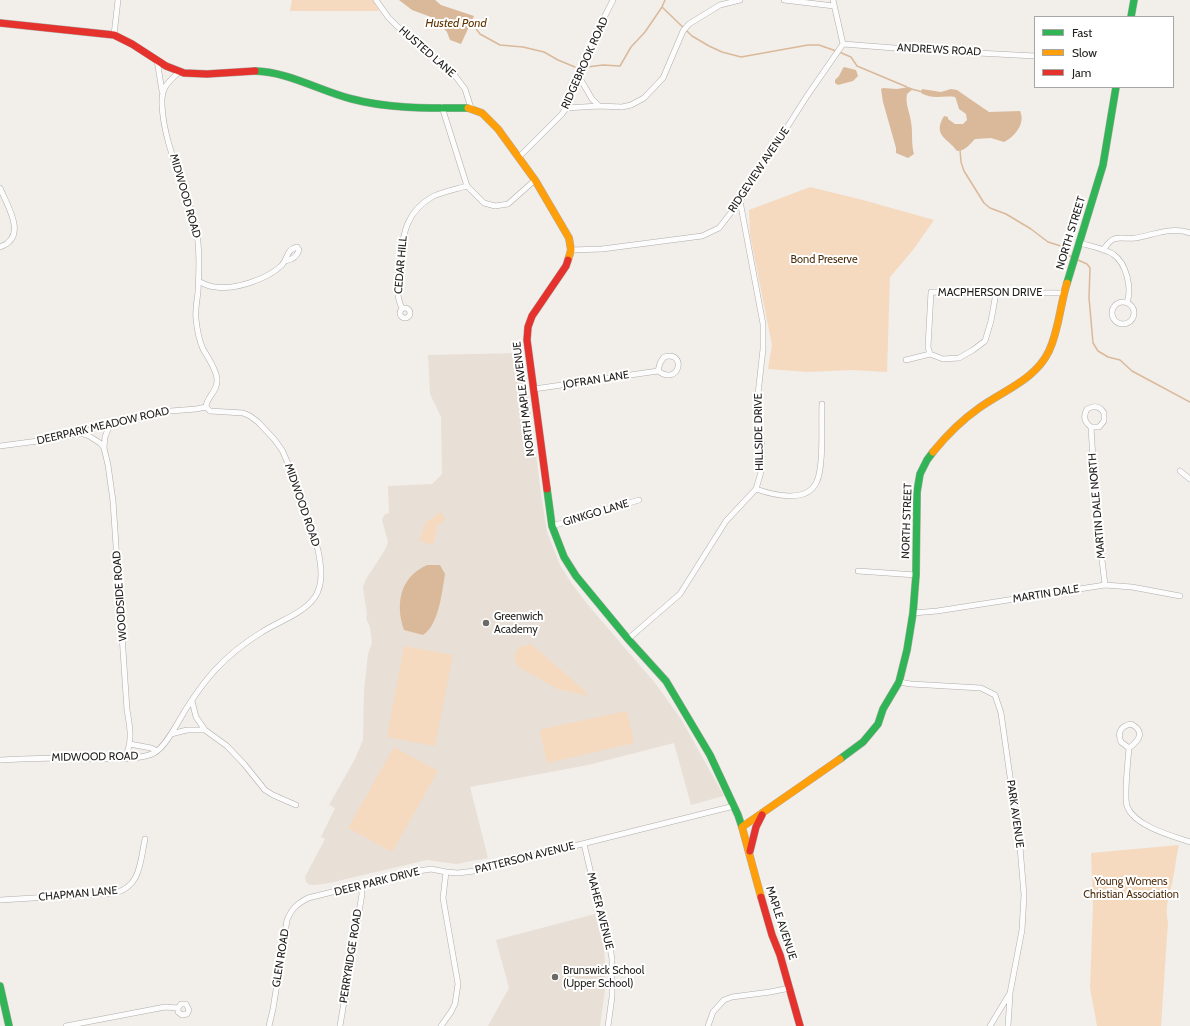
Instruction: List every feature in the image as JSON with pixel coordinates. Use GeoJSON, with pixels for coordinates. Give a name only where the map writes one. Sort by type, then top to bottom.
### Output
{"type":"FeatureCollection","features":[{"type":"Feature","properties":{"kind":"street"},"geometry":{"type":"LineString","coordinates":[[114,35],[118,0]]}},
{"type":"Feature","properties":{"kind":"street","name":"HUSTED LANE"},"geometry":{"type":"LineString","coordinates":[[376,0],[388,17],[400,29],[453,73],[465,89],[471,108]]}},
{"type":"Feature","properties":{"kind":"street","name":"RIDGEBROOK ROAD"},"geometry":{"type":"LineString","coordinates":[[519,157],[562,114],[566,108],[591,43],[613,0]]}},
{"type":"Feature","properties":{"kind":"street"},"geometry":{"type":"LineString","coordinates":[[566,108],[599,106],[622,107],[631,105],[644,98],[663,78],[683,31],[689,24],[720,5],[740,0]]}},
{"type":"Feature","properties":{"kind":"street"},"geometry":{"type":"LineString","coordinates":[[784,0],[833,3],[841,46]]}},
{"type":"Feature","properties":{"kind":"street"},"geometry":{"type":"LineString","coordinates":[[1131,16],[1134,0]]}},
{"type":"Feature","properties":{"kind":"street"},"geometry":{"type":"LineString","coordinates":[[0,23],[114,35],[130,42],[156,60],[178,72],[210,74],[264,71],[376,106],[411,108],[471,108],[482,113],[488,118],[519,157],[535,180],[569,238],[572,250]]}},
{"type":"Feature","properties":{"kind":"street","name":"RIDGEVIEW AVENUE"},"geometry":{"type":"LineString","coordinates":[[572,250],[602,250],[702,236],[719,228],[740,201],[841,46]]}},
{"type":"Feature","properties":{"kind":"street","name":"ANDREWS ROAD"},"geometry":{"type":"LineString","coordinates":[[841,46],[1034,56]]}},
{"type":"Feature","properties":{"kind":"street","name":"MIDWOOD ROAD"},"geometry":{"type":"LineString","coordinates":[[0,760],[125,758],[148,755],[157,751],[171,734],[204,682],[233,651],[260,633],[290,617],[309,603],[317,592],[322,572],[318,550],[290,468],[282,450],[274,438],[250,416],[210,411],[206,407],[207,401],[215,391],[217,379],[200,341],[196,319],[199,251],[196,227],[165,127],[162,106],[162,91],[156,60]]}},
{"type":"Feature","properties":{"kind":"street"},"geometry":{"type":"LineString","coordinates":[[162,91],[178,72]]}},
{"type":"Feature","properties":{"kind":"street"},"geometry":{"type":"LineString","coordinates":[[578,75],[592,99],[599,106]]}},
{"type":"Feature","properties":{"kind":"street","name":"NORTH STREET"},"geometry":{"type":"LineString","coordinates":[[742,827],[863,742],[878,724],[883,709],[898,682],[907,650],[913,613],[916,575],[917,492],[920,474],[927,460],[953,430],[979,408],[1035,371],[1049,351],[1055,334],[1064,293],[1102,165],[1116,88]]}},
{"type":"Feature","properties":{"kind":"street"},"geometry":{"type":"LineString","coordinates":[[442,107],[467,186],[484,203],[495,206],[508,204],[535,180]]}},
{"type":"Feature","properties":{"kind":"street","name":"CEDAR HILL"},"geometry":{"type":"LineString","coordinates":[[402,308],[398,302],[397,289],[402,244],[408,221],[418,208],[432,197],[467,186]]}},
{"type":"Feature","properties":{"kind":"street"},"geometry":{"type":"LineString","coordinates":[[0,188],[14,224],[15,232],[13,238],[6,245],[0,247]]}},
{"type":"Feature","properties":{"kind":"street","name":"HILLSIDE DRIVE"},"geometry":{"type":"LineString","coordinates":[[628,639],[680,594],[726,520],[756,489],[761,472],[762,447],[757,403],[763,349],[763,324],[740,201]]}},
{"type":"Feature","properties":{"kind":"street"},"geometry":{"type":"LineString","coordinates":[[1103,250],[1109,242],[1114,239],[1134,238],[1172,230],[1190,233]]}},
{"type":"Feature","properties":{"kind":"street"},"geometry":{"type":"LineString","coordinates":[[1080,243],[1103,250],[1115,256],[1126,273],[1128,284],[1127,303],[1132,308],[1133,315],[1127,323],[1120,323],[1114,319],[1112,313],[1113,309],[1117,304],[1124,302],[1127,303]]}},
{"type":"Feature","properties":{"kind":"street","name":"NORTH MAPLE AVENUE"},"geometry":{"type":"LineString","coordinates":[[572,250],[566,266],[532,316],[528,327],[527,340],[552,526],[564,557],[576,576],[628,639],[666,681],[710,755],[734,806],[742,827]]}},
{"type":"Feature","properties":{"kind":"street"},"geometry":{"type":"LineString","coordinates":[[198,281],[216,288],[239,286],[252,282],[273,272],[285,261]]}},
{"type":"Feature","properties":{"kind":"street","name":"MACPHERSON DRIVE"},"geometry":{"type":"LineString","coordinates":[[930,354],[928,347],[930,292],[1064,293]]}},
{"type":"Feature","properties":{"kind":"street"},"geometry":{"type":"LineString","coordinates":[[906,360],[930,354],[943,359],[959,358],[973,350],[985,341],[991,321],[996,293]]}},
{"type":"Feature","properties":{"kind":"street","name":"JOFRAN LANE"},"geometry":{"type":"LineString","coordinates":[[534,389],[658,371]]}},
{"type":"Feature","properties":{"kind":"street"},"geometry":{"type":"LineString","coordinates":[[756,489],[770,494],[794,496],[808,491],[817,483],[820,471],[822,404]]}},
{"type":"Feature","properties":{"kind":"street","name":"DEERPARK MEADOW ROAD"},"geometry":{"type":"LineString","coordinates":[[0,446],[53,440],[122,420],[158,412],[206,407]]}},
{"type":"Feature","properties":{"kind":"street","name":"MARTIN DALE NORTH"},"geometry":{"type":"LineString","coordinates":[[1091,427],[1099,426],[1104,421],[1104,413],[1098,407],[1090,407],[1085,413],[1085,421],[1091,427],[1096,509],[1105,585]]}},
{"type":"Feature","properties":{"kind":"street","name":"WOODSIDE ROAD"},"geometry":{"type":"LineString","coordinates":[[110,424],[105,436],[104,448],[113,501],[127,710],[131,733],[130,744],[125,758]]}},
{"type":"Feature","properties":{"kind":"street"},"geometry":{"type":"LineString","coordinates":[[80,433],[100,442],[104,448]]}},
{"type":"Feature","properties":{"kind":"street"},"geometry":{"type":"LineString","coordinates":[[1180,471],[1190,480]]}},
{"type":"Feature","properties":{"kind":"street","name":"GINKGO LANE"},"geometry":{"type":"LineString","coordinates":[[552,526],[640,500]]}},
{"type":"Feature","properties":{"kind":"street"},"geometry":{"type":"LineString","coordinates":[[858,572],[916,575]]}},
{"type":"Feature","properties":{"kind":"street","name":"MARTIN DALE"},"geometry":{"type":"LineString","coordinates":[[913,613],[937,611],[1105,585],[1132,587],[1180,596]]}},
{"type":"Feature","properties":{"kind":"street","name":"PARK AVENUE"},"geometry":{"type":"LineString","coordinates":[[898,682],[981,688],[995,694],[1001,713],[1020,847],[1024,895],[1022,930],[1010,993],[990,1026]]}},
{"type":"Feature","properties":{"kind":"street"},"geometry":{"type":"LineString","coordinates":[[192,701],[196,717],[205,730],[227,746],[265,790],[296,805]]}},
{"type":"Feature","properties":{"kind":"street"},"geometry":{"type":"LineString","coordinates":[[1131,724],[1137,727],[1140,732],[1140,737],[1137,743],[1129,748],[1121,742],[1119,732],[1121,727],[1124,725],[1131,724]]}},
{"type":"Feature","properties":{"kind":"street"},"geometry":{"type":"LineString","coordinates":[[171,734],[187,730],[205,730]]}},
{"type":"Feature","properties":{"kind":"street"},"geometry":{"type":"LineString","coordinates":[[130,744],[151,748],[157,751]]}},
{"type":"Feature","properties":{"kind":"street"},"geometry":{"type":"LineString","coordinates":[[1129,748],[1127,805],[1132,815],[1155,830],[1190,842]]}},
{"type":"Feature","properties":{"kind":"street","name":"PATTERSON AVENUE"},"geometry":{"type":"LineString","coordinates":[[446,872],[458,873],[474,871],[734,806]]}},
{"type":"Feature","properties":{"kind":"street"},"geometry":{"type":"LineString","coordinates":[[749,854],[756,827],[763,813]]}},
{"type":"Feature","properties":{"kind":"street","name":"MAPLE AVENUE"},"geometry":{"type":"LineString","coordinates":[[742,827],[772,935],[780,955],[800,1026]]}},
{"type":"Feature","properties":{"kind":"street","name":"CHAPMAN LANE"},"geometry":{"type":"LineString","coordinates":[[0,900],[115,893],[122,891],[134,880],[138,873],[145,840]]}},
{"type":"Feature","properties":{"kind":"street","name":"MAHER AVENUE"},"geometry":{"type":"LineString","coordinates":[[584,844],[601,916],[608,936],[612,959],[612,997],[608,1026]]}},
{"type":"Feature","properties":{"kind":"street","name":"DEER PARK DRIVE"},"geometry":{"type":"LineString","coordinates":[[308,898],[413,872],[431,870],[446,872]]}},
{"type":"Feature","properties":{"kind":"street"},"geometry":{"type":"LineString","coordinates":[[441,1026],[455,1004],[458,984],[443,898],[446,872]]}},
{"type":"Feature","properties":{"kind":"street","name":"PERRYRIDGE ROAD"},"geometry":{"type":"LineString","coordinates":[[340,1026],[362,894],[361,886]]}},
{"type":"Feature","properties":{"kind":"street","name":"GLEN ROAD"},"geometry":{"type":"LineString","coordinates":[[269,1026],[287,920],[290,911],[296,905],[308,898]]}},
{"type":"Feature","properties":{"kind":"street"},"geometry":{"type":"LineString","coordinates":[[0,986],[9,1026]]}},
{"type":"Feature","properties":{"kind":"street"},"geometry":{"type":"LineString","coordinates":[[708,1026],[713,1012],[724,1000],[732,997],[790,988]]}},
{"type":"Feature","properties":{"kind":"street"},"geometry":{"type":"LineString","coordinates":[[1008,1026],[1010,993]]}},
{"type":"Feature","properties":{"kind":"street"},"geometry":{"type":"LineString","coordinates":[[66,1026],[164,1007],[178,1008]]}},
{"type":"Feature","properties":{"kind":"shaded area","name":"Greenwich Academy"},"geometry":{"type":"Polygon","coordinates":[[[523,353],[547,532],[560,565],[588,605],[655,683],[681,719],[724,796],[691,805],[674,743],[588,765],[470,787],[488,858],[456,864],[427,860],[329,883],[310,885],[306,882],[305,877],[325,839],[321,837],[335,808],[329,805],[355,759],[363,740],[364,691],[368,654],[372,643],[370,627],[366,618],[367,614],[363,587],[366,579],[385,550],[388,542],[382,520],[384,515],[389,513],[388,486],[432,484],[442,474],[441,417],[430,394],[428,355],[523,353]]]}},
{"type":"Feature","properties":{"kind":"shaded area","name":"Brunswick School (Upper School)"},"geometry":{"type":"Polygon","coordinates":[[[595,914],[604,947],[605,966],[605,990],[600,1026],[488,1026],[509,988],[496,940],[595,914]]]}},
{"type":"Feature","properties":{"kind":"green space"},"geometry":{"type":"Polygon","coordinates":[[[292,0],[373,0],[379,11],[290,11],[292,0]]]}},
{"type":"Feature","properties":{"kind":"green space","name":"Bond Preserve"},"geometry":{"type":"Polygon","coordinates":[[[810,187],[934,220],[913,250],[890,277],[887,372],[851,370],[808,372],[768,369],[772,345],[750,235],[749,210],[810,187]]]}},
{"type":"Feature","properties":{"kind":"green space"},"geometry":{"type":"Polygon","coordinates":[[[441,512],[446,520],[438,525],[433,545],[419,541],[426,522],[441,512]]]}},
{"type":"Feature","properties":{"kind":"green space"},"geometry":{"type":"Polygon","coordinates":[[[531,644],[585,691],[587,696],[558,689],[520,668],[515,661],[515,653],[520,647],[531,644]]]}},
{"type":"Feature","properties":{"kind":"green space"},"geometry":{"type":"Polygon","coordinates":[[[404,646],[453,655],[435,746],[387,737],[404,646]]]}},
{"type":"Feature","properties":{"kind":"green space"},"geometry":{"type":"Polygon","coordinates":[[[627,711],[634,743],[547,763],[540,732],[542,729],[627,711]]]}},
{"type":"Feature","properties":{"kind":"green space"},"geometry":{"type":"Polygon","coordinates":[[[394,747],[438,771],[392,852],[348,828],[394,747]]]}},
{"type":"Feature","properties":{"kind":"green space","name":"Young Womens Christian Association"},"geometry":{"type":"Polygon","coordinates":[[[1179,845],[1167,906],[1168,922],[1161,1026],[1097,1026],[1090,988],[1093,905],[1091,853],[1179,845]]]}},
{"type":"Feature","properties":{"kind":"water","name":"Husted Pond"},"geometry":{"type":"Polygon","coordinates":[[[399,0],[435,0],[441,5],[474,16],[461,44],[450,40],[447,32],[431,17],[412,10],[399,0]]]}},
{"type":"Feature","properties":{"kind":"water"},"geometry":{"type":"Polygon","coordinates":[[[844,67],[856,70],[858,76],[853,81],[838,85],[835,83],[835,80],[844,67]]]}},
{"type":"Feature","properties":{"kind":"water"},"geometry":{"type":"Polygon","coordinates":[[[909,87],[913,89],[907,94],[907,105],[912,126],[914,154],[908,158],[896,153],[881,89],[909,87]]]}},
{"type":"Feature","properties":{"kind":"water"},"geometry":{"type":"Polygon","coordinates":[[[922,89],[941,92],[951,89],[957,90],[989,112],[1020,111],[1020,125],[1012,137],[1004,142],[991,138],[975,139],[965,149],[957,151],[940,132],[941,123],[944,116],[948,117],[948,119],[955,124],[963,124],[967,120],[966,114],[959,109],[955,97],[934,97],[921,93],[922,89]]]}},
{"type":"Feature","properties":{"kind":"water"},"geometry":{"type":"Polygon","coordinates":[[[427,565],[440,565],[445,574],[439,608],[433,624],[423,635],[404,630],[401,620],[400,601],[405,584],[418,570],[427,565]]]}},
{"type":"Feature","properties":{"kind":"waterway"},"geometry":{"type":"LineString","coordinates":[[587,67],[603,65],[620,66],[631,47],[645,32],[665,0]]}},
{"type":"Feature","properties":{"kind":"waterway"},"geometry":{"type":"LineString","coordinates":[[662,7],[692,36],[722,52],[741,57],[808,45],[819,45],[836,51]]}},
{"type":"Feature","properties":{"kind":"waterway"},"geometry":{"type":"LineString","coordinates":[[469,22],[471,22],[480,34],[500,45],[523,47],[544,52],[575,67]]}},
{"type":"Feature","properties":{"kind":"waterway"},"geometry":{"type":"LineString","coordinates":[[839,52],[851,57],[857,66],[907,87]]}},
{"type":"Feature","properties":{"kind":"waterway"},"geometry":{"type":"LineString","coordinates":[[911,89],[923,92]]}},
{"type":"Feature","properties":{"kind":"waterway"},"geometry":{"type":"LineString","coordinates":[[960,150],[961,162],[964,171],[984,203],[990,208],[1006,214],[1031,229],[1048,242],[1064,247],[1067,255],[1073,257]]}},
{"type":"Feature","properties":{"kind":"waterway"},"geometry":{"type":"LineString","coordinates":[[1078,260],[1087,264],[1090,268],[1089,298],[1093,343],[1098,351],[1108,357],[1120,360],[1132,371],[1190,402]]}},
{"type":"Feature","properties":{"kind":"traffic: fast"},"geometry":{"type":"LineString","coordinates":[[1131,16],[1134,0]]}},
{"type":"Feature","properties":{"kind":"traffic: fast"},"geometry":{"type":"LineString","coordinates":[[255,71],[268,72],[292,78],[340,96],[381,105],[468,108]]}},
{"type":"Feature","properties":{"kind":"traffic: fast"},"geometry":{"type":"LineString","coordinates":[[1067,283],[1103,165],[1116,88]]}},
{"type":"Feature","properties":{"kind":"traffic: fast"},"geometry":{"type":"LineString","coordinates":[[840,759],[863,742],[878,724],[883,709],[899,682],[907,650],[913,613],[916,575],[917,492],[920,474],[933,452]]}},
{"type":"Feature","properties":{"kind":"traffic: fast"},"geometry":{"type":"LineString","coordinates":[[547,489],[552,526],[564,557],[576,576],[628,639],[666,681],[710,755],[738,815],[742,827]]}},
{"type":"Feature","properties":{"kind":"traffic: fast"},"geometry":{"type":"LineString","coordinates":[[0,986],[9,1026]]}},
{"type":"Feature","properties":{"kind":"traffic: slow"},"geometry":{"type":"LineString","coordinates":[[468,108],[482,113],[498,129],[535,180],[569,238],[571,250],[568,260]]}},
{"type":"Feature","properties":{"kind":"traffic: slow"},"geometry":{"type":"LineString","coordinates":[[933,452],[966,418],[979,408],[1018,384],[1036,370],[1049,351],[1055,335],[1067,283]]}},
{"type":"Feature","properties":{"kind":"traffic: slow"},"geometry":{"type":"LineString","coordinates":[[761,897],[742,827],[840,759]]}},
{"type":"Feature","properties":{"kind":"traffic: jam"},"geometry":{"type":"LineString","coordinates":[[0,23],[114,35],[132,44],[166,66],[184,73],[207,74],[255,71]]}},
{"type":"Feature","properties":{"kind":"traffic: jam"},"geometry":{"type":"LineString","coordinates":[[547,489],[527,340],[528,327],[532,316],[566,266],[568,260]]}},
{"type":"Feature","properties":{"kind":"traffic: jam"},"geometry":{"type":"LineString","coordinates":[[750,851],[756,827],[762,815]]}},
{"type":"Feature","properties":{"kind":"traffic: jam"},"geometry":{"type":"LineString","coordinates":[[761,897],[772,935],[780,955],[800,1026]]}},
{"type":"Feature","properties":{"kind":"place","name":"Greenwich Academy"},"geometry":{"type":"Point","coordinates":[486,623]}},
{"type":"Feature","properties":{"kind":"place","name":"Brunswick School (Upper School)"},"geometry":{"type":"Point","coordinates":[555,977]}}]}
